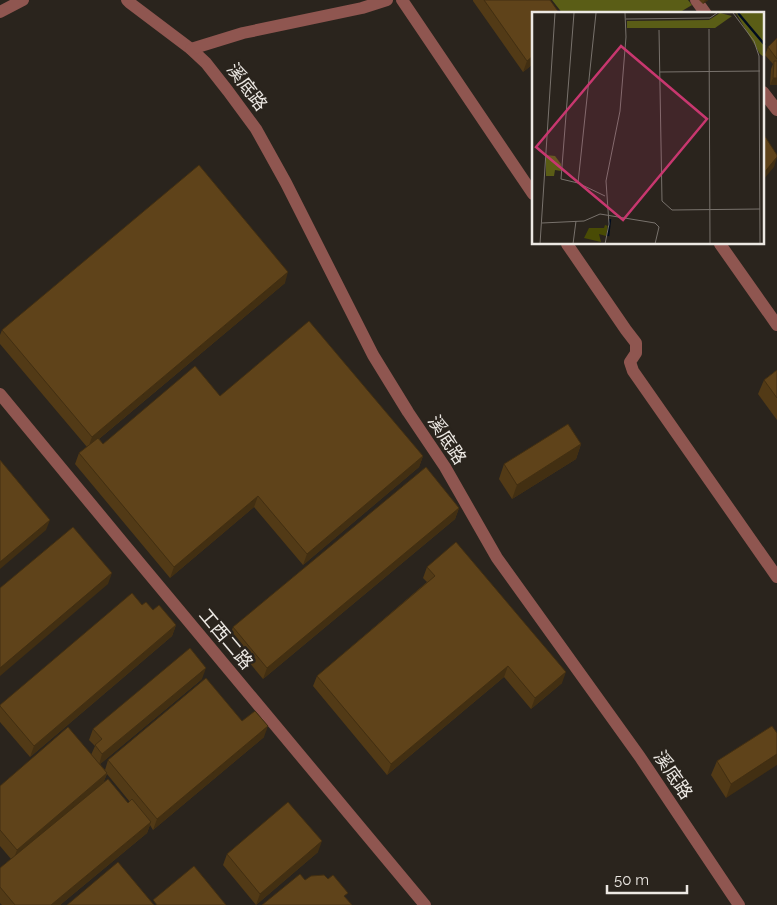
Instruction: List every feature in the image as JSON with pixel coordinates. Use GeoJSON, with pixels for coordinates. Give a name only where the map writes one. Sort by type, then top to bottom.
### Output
{"type":"FeatureCollection","features":[{"type":"Feature","properties":{"kind":"street"},"geometry":{"type":"LineString","coordinates":[[0,12],[23,0]]}},
{"type":"Feature","properties":{"kind":"street","name":"溪底路"},"geometry":{"type":"LineString","coordinates":[[127,0],[191,49],[206,63],[256,129],[286,183],[373,355],[444,467],[497,558],[640,756],[739,905]]}},
{"type":"Feature","properties":{"kind":"street"},"geometry":{"type":"LineString","coordinates":[[191,49],[243,33],[362,8],[387,0]]}},
{"type":"Feature","properties":{"kind":"street"},"geometry":{"type":"LineString","coordinates":[[402,0],[532,193]]}},
{"type":"Feature","properties":{"kind":"street"},"geometry":{"type":"LineString","coordinates":[[696,0],[705,12]]}},
{"type":"Feature","properties":{"kind":"street"},"geometry":{"type":"LineString","coordinates":[[764,93],[777,110]]}},
{"type":"Feature","properties":{"kind":"street"},"geometry":{"type":"LineString","coordinates":[[568,245],[636,343],[636,353],[630,362],[633,371],[777,577]]}},
{"type":"Feature","properties":{"kind":"street"},"geometry":{"type":"LineString","coordinates":[[721,245],[777,325]]}},
{"type":"Feature","properties":{"kind":"street","name":"工西二路"},"geometry":{"type":"LineString","coordinates":[[0,394],[425,905]]}},
{"type":"Feature","properties":{"kind":"shaded area"},"geometry":{"type":"Polygon","coordinates":[[[552,0],[688,0],[692,5],[680,12],[561,12],[552,0]]]}},
{"type":"Feature","properties":{"kind":"building"},"geometry":{"type":"Polygon","coordinates":[[[484,0],[550,0],[559,12],[532,12],[532,57],[527,61],[484,0]]]}},
{"type":"Feature","properties":{"kind":"building"},"geometry":{"type":"Polygon","coordinates":[[[777,38],[777,59],[768,47],[777,38]]]}},
{"type":"Feature","properties":{"kind":"building"},"geometry":{"type":"Polygon","coordinates":[[[774,61],[777,61],[777,78],[773,78],[774,61]]]}},
{"type":"Feature","properties":{"kind":"building"},"geometry":{"type":"Polygon","coordinates":[[[764,135],[777,155],[764,173],[764,135]]]}},
{"type":"Feature","properties":{"kind":"building"},"geometry":{"type":"Polygon","coordinates":[[[199,165],[288,272],[92,437],[2,330],[199,165]]]}},
{"type":"Feature","properties":{"kind":"building"},"geometry":{"type":"Polygon","coordinates":[[[309,321],[423,456],[307,554],[258,496],[174,567],[79,453],[98,438],[103,444],[195,366],[220,396],[309,321]]]}},
{"type":"Feature","properties":{"kind":"building"},"geometry":{"type":"Polygon","coordinates":[[[777,370],[777,398],[764,380],[777,370]]]}},
{"type":"Feature","properties":{"kind":"building"},"geometry":{"type":"Polygon","coordinates":[[[568,424],[581,444],[517,485],[504,464],[568,424]]]}},
{"type":"Feature","properties":{"kind":"building"},"geometry":{"type":"Polygon","coordinates":[[[0,460],[50,520],[0,562],[0,460]]]}},
{"type":"Feature","properties":{"kind":"building"},"geometry":{"type":"Polygon","coordinates":[[[426,467],[459,508],[267,668],[233,627],[426,467]]]}},
{"type":"Feature","properties":{"kind":"building"},"geometry":{"type":"Polygon","coordinates":[[[73,527],[112,573],[0,668],[0,588],[73,527]]]}},
{"type":"Feature","properties":{"kind":"building"},"geometry":{"type":"Polygon","coordinates":[[[456,542],[566,672],[535,698],[508,666],[391,764],[317,676],[435,576],[427,567],[456,542]]]}},
{"type":"Feature","properties":{"kind":"building"},"geometry":{"type":"Polygon","coordinates":[[[132,593],[142,605],[146,602],[153,610],[159,605],[176,625],[34,746],[0,705],[132,593]]]}},
{"type":"Feature","properties":{"kind":"building"},"geometry":{"type":"Polygon","coordinates":[[[190,648],[206,668],[102,754],[95,745],[102,739],[93,729],[190,648]]]}},
{"type":"Feature","properties":{"kind":"building"},"geometry":{"type":"Polygon","coordinates":[[[206,678],[242,721],[255,711],[268,726],[157,819],[108,760],[206,678]]]}},
{"type":"Feature","properties":{"kind":"building"},"geometry":{"type":"Polygon","coordinates":[[[772,726],[777,733],[777,754],[731,784],[717,761],[772,726]]]}},
{"type":"Feature","properties":{"kind":"building"},"geometry":{"type":"Polygon","coordinates":[[[68,727],[107,773],[17,850],[0,830],[0,786],[68,727]]]}},
{"type":"Feature","properties":{"kind":"building"},"geometry":{"type":"Polygon","coordinates":[[[108,779],[128,803],[132,799],[151,822],[51,905],[15,905],[0,887],[0,868],[108,779]]]}},
{"type":"Feature","properties":{"kind":"building"},"geometry":{"type":"Polygon","coordinates":[[[288,802],[322,841],[260,894],[227,854],[288,802]]]}},
{"type":"Feature","properties":{"kind":"building"},"geometry":{"type":"Polygon","coordinates":[[[118,862],[154,905],[67,905],[118,862]]]}},
{"type":"Feature","properties":{"kind":"building"},"geometry":{"type":"Polygon","coordinates":[[[194,866],[226,905],[157,905],[153,900],[194,866]]]}},
{"type":"Feature","properties":{"kind":"building"},"geometry":{"type":"Polygon","coordinates":[[[300,874],[305,880],[311,876],[324,875],[328,879],[333,875],[348,893],[344,896],[352,905],[262,905],[300,874]]]}}]}
